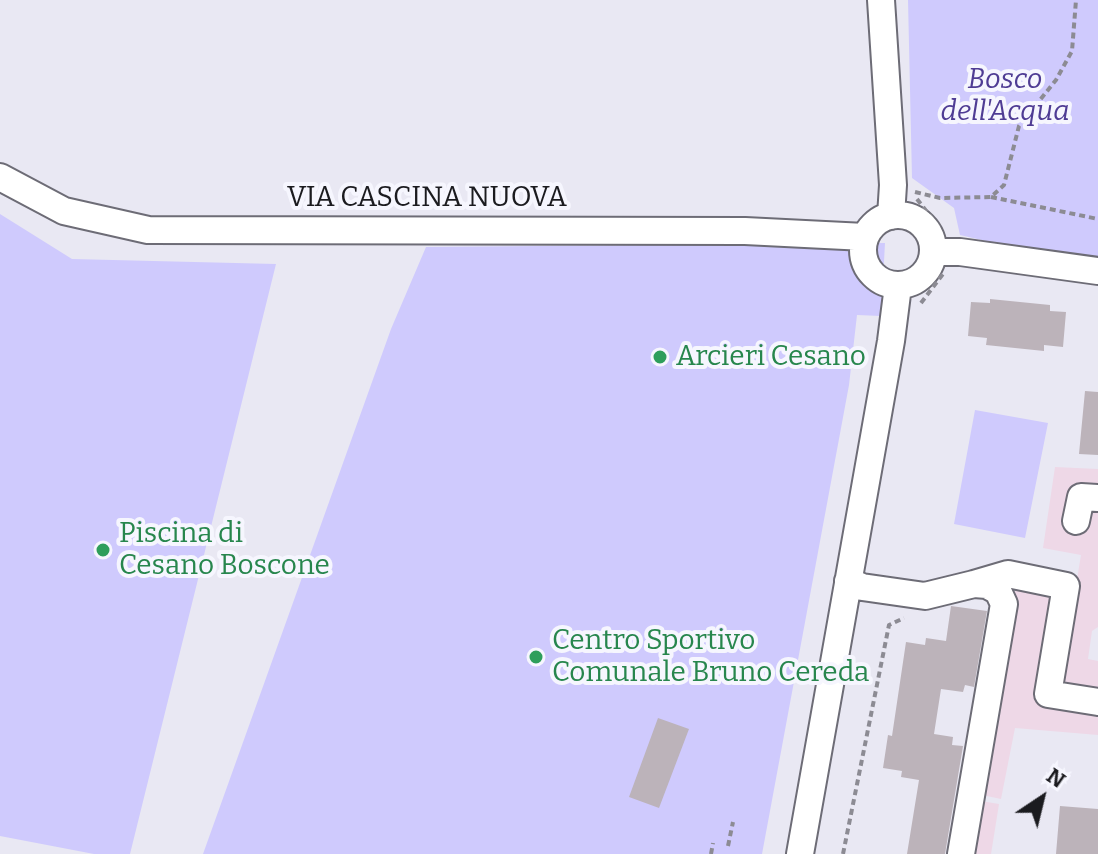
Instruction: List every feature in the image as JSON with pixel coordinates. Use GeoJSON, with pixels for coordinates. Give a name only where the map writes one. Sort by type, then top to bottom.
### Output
{"type":"FeatureCollection","features":[{"type":"Feature","properties":{"kind":"street"},"geometry":{"type":"LineString","coordinates":[[881,0],[893,185],[891,216]]}},
{"type":"Feature","properties":{"kind":"street","name":"VIA CASCINA NUOVA"},"geometry":{"type":"LineString","coordinates":[[0,177],[64,211],[148,230],[745,231],[865,237]]}},
{"type":"Feature","properties":{"kind":"street"},"geometry":{"type":"LineString","coordinates":[[901,215],[921,224],[928,232],[933,252],[926,272],[918,280],[898,286],[876,278],[868,270],[862,248],[865,237],[880,220],[891,216],[901,215]]}},
{"type":"Feature","properties":{"kind":"street"},"geometry":{"type":"LineString","coordinates":[[933,252],[960,252],[1098,271]]}},
{"type":"Feature","properties":{"kind":"street"},"geometry":{"type":"LineString","coordinates":[[800,854],[898,286]]}},
{"type":"Feature","properties":{"kind":"street"},"geometry":{"type":"LineString","coordinates":[[1076,521],[1081,497],[1098,498]]}},
{"type":"Feature","properties":{"kind":"street"},"geometry":{"type":"LineString","coordinates":[[848,581],[862,587],[925,596],[938,596],[1008,574],[1066,586],[1048,694],[1098,702]]}},
{"type":"Feature","properties":{"kind":"street"},"geometry":{"type":"LineString","coordinates":[[961,854],[1004,604],[998,591],[987,585],[974,584]]}},
{"type":"Feature","properties":{"kind":"path"},"geometry":{"type":"LineString","coordinates":[[991,197],[1004,185],[1019,126],[1056,80],[1072,51],[1076,0]]}},
{"type":"Feature","properties":{"kind":"path"},"geometry":{"type":"LineString","coordinates":[[893,185],[940,198],[991,197],[1098,219]]}},
{"type":"Feature","properties":{"kind":"path"},"geometry":{"type":"LineString","coordinates":[[843,854],[889,625],[903,621],[909,609],[925,596]]}},
{"type":"Feature","properties":{"kind":"path"},"geometry":{"type":"LineString","coordinates":[[728,846],[733,822]]}},
{"type":"Feature","properties":{"kind":"path"},"geometry":{"type":"LineString","coordinates":[[711,854],[713,843]]}},
{"type":"Feature","properties":{"kind":"shaded area"},"geometry":{"type":"Polygon","coordinates":[[[1055,467],[1098,469],[1098,489],[1072,488],[1066,523],[1089,507],[1098,507],[1098,627],[1092,631],[1088,659],[1098,661],[1098,695],[1059,687],[1081,555],[1043,548],[1055,467]]]}},
{"type":"Feature","properties":{"kind":"shaded area"},"geometry":{"type":"Polygon","coordinates":[[[1016,583],[1054,590],[1038,701],[1098,713],[1098,735],[1015,728],[1001,799],[982,795],[1016,583]]]}},
{"type":"Feature","properties":{"kind":"shaded area"},"geometry":{"type":"Polygon","coordinates":[[[981,801],[999,804],[991,854],[972,854],[981,801]]]}},
{"type":"Feature","properties":{"kind":"green space","name":"Bosco dell'Acqua"},"geometry":{"type":"Polygon","coordinates":[[[908,0],[1098,0],[1098,257],[999,244],[960,235],[954,208],[912,178],[908,0]]]}},
{"type":"Feature","properties":{"kind":"green space","name":"Piscina di Cesano Boscone"},"geometry":{"type":"Polygon","coordinates":[[[0,214],[72,259],[276,264],[130,854],[94,854],[0,836],[0,214]]]}},
{"type":"Feature","properties":{"kind":"green space","name":"Centro Sportivo Comunale Bruno Cereda"},"geometry":{"type":"Polygon","coordinates":[[[885,243],[881,316],[857,315],[849,385],[762,854],[203,854],[391,329],[426,247],[885,243]]]}},
{"type":"Feature","properties":{"kind":"green space"},"geometry":{"type":"Polygon","coordinates":[[[975,410],[1048,423],[1025,538],[954,524],[975,410]]]}},
{"type":"Feature","properties":{"kind":"building"},"geometry":{"type":"Polygon","coordinates":[[[990,299],[1050,305],[1050,311],[1066,312],[1063,347],[1044,345],[1044,351],[986,345],[987,338],[968,336],[971,302],[990,303],[990,299]]]}},
{"type":"Feature","properties":{"kind":"building"},"geometry":{"type":"Polygon","coordinates":[[[1085,391],[1098,392],[1098,455],[1079,454],[1085,391]]]}},
{"type":"Feature","properties":{"kind":"building"},"geometry":{"type":"Polygon","coordinates":[[[951,606],[987,611],[974,687],[965,685],[963,692],[941,689],[934,734],[953,737],[952,745],[963,746],[945,854],[907,854],[919,780],[901,777],[902,771],[883,768],[888,735],[892,736],[906,642],[925,645],[926,638],[946,641],[951,606]]]}},
{"type":"Feature","properties":{"kind":"building"},"geometry":{"type":"Polygon","coordinates":[[[658,718],[689,729],[659,808],[629,797],[658,718]]]}},
{"type":"Feature","properties":{"kind":"building"},"geometry":{"type":"Polygon","coordinates":[[[1060,806],[1098,809],[1098,854],[1056,854],[1060,806]]]}},
{"type":"Feature","properties":{"kind":"place","name":"Arcieri Cesano"},"geometry":{"type":"Point","coordinates":[660,357]}},
{"type":"Feature","properties":{"kind":"place","name":"Piscina di Cesano Boscone"},"geometry":{"type":"Point","coordinates":[103,550]}},
{"type":"Feature","properties":{"kind":"place","name":"Centro Sportivo Comunale Bruno Cereda"},"geometry":{"type":"Point","coordinates":[536,657]}}]}
